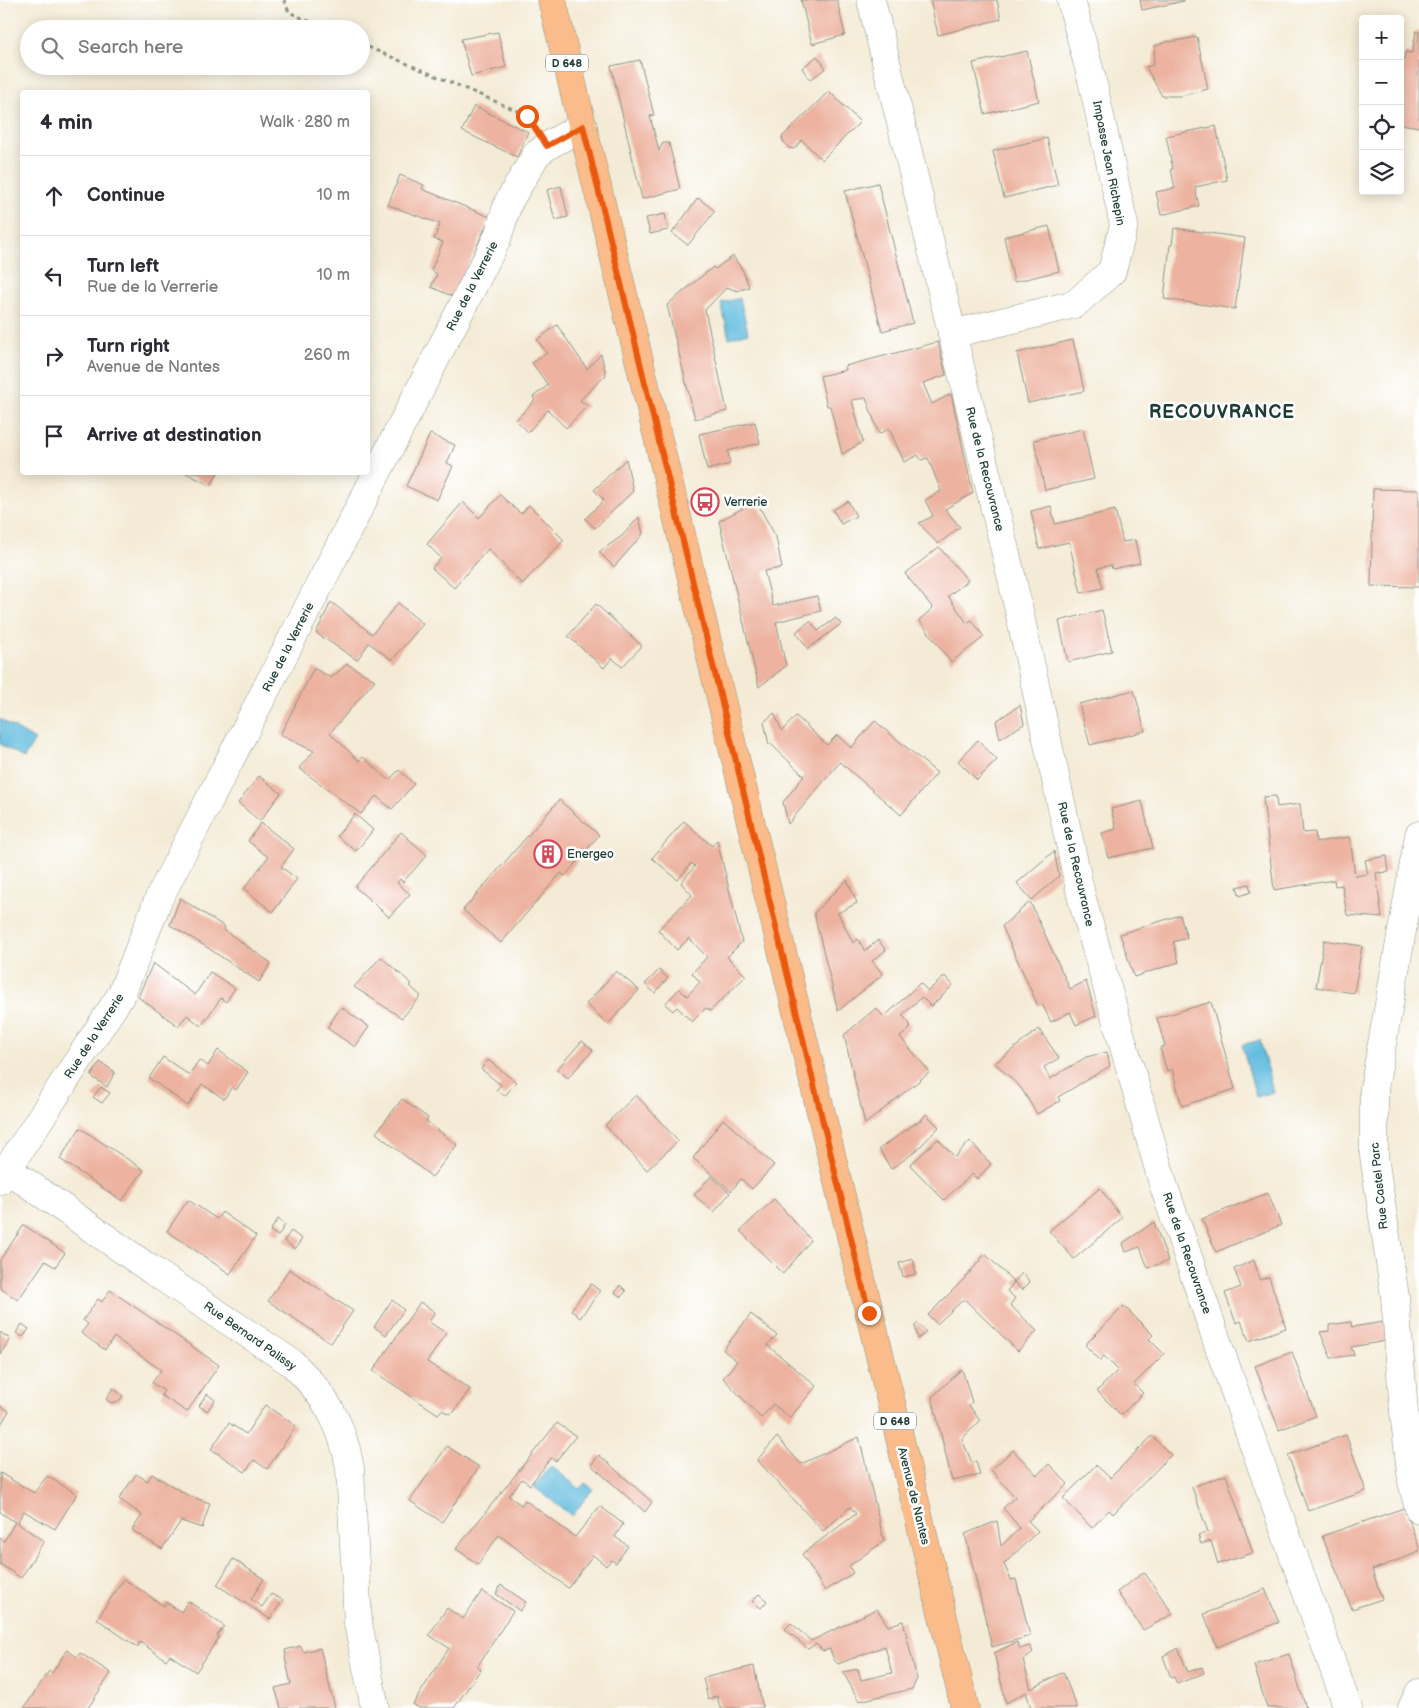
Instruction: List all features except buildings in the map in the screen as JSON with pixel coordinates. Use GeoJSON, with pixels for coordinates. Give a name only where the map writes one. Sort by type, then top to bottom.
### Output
{"type":"FeatureCollection","features":[{"type":"Feature","properties":{"kind":"main road","name":"Avenue de Nantes"},"geometry":{"type":"LineString","coordinates":[[552,0],[965,1708]]}},
{"type":"Feature","properties":{"kind":"street","name":"Rue de la Recouvrance"},"geometry":{"type":"LineString","coordinates":[[871,0],[1012,579],[1082,899],[1163,1184],[1348,1708]]}},
{"type":"Feature","properties":{"kind":"street","name":"Impasse Jean Richepin"},"geometry":{"type":"LineString","coordinates":[[952,334],[1076,304],[1112,271],[1124,225],[1092,80],[1071,0]]}},
{"type":"Feature","properties":{"kind":"street","name":"Rue de la Verrerie"},"geometry":{"type":"LineString","coordinates":[[3,1174],[121,995],[159,898],[497,239],[508,203],[536,155],[547,146],[583,126]]}},
{"type":"Feature","properties":{"kind":"street","name":"Rue Castel Parc"},"geometry":{"type":"LineString","coordinates":[[1419,835],[1374,1089],[1374,1147],[1382,1220],[1394,1297],[1412,1481],[1419,1509]]}},
{"type":"Feature","properties":{"kind":"street","name":"Rue Bernard Palissy"},"geometry":{"type":"LineString","coordinates":[[3,1174],[153,1270],[292,1363],[323,1396],[346,1446],[350,1468],[358,1623],[375,1708]]}},
{"type":"Feature","properties":{"kind":"street"},"geometry":{"type":"LineString","coordinates":[[1412,1708],[1419,1693]]}},
{"type":"Feature","properties":{"kind":"path"},"geometry":{"type":"LineString","coordinates":[[284,0],[289,12],[306,20]]}},
{"type":"Feature","properties":{"kind":"path"},"geometry":{"type":"LineString","coordinates":[[370,48],[527,116],[547,146]]}},
{"type":"Feature","properties":{"kind":"water"},"geometry":{"type":"Polygon","coordinates":[[[740,298],[748,333],[729,338],[721,303],[740,298]]]}},
{"type":"Feature","properties":{"kind":"water"},"geometry":{"type":"Polygon","coordinates":[[[0,719],[35,740],[24,758],[0,744],[0,719]]]}},
{"type":"Feature","properties":{"kind":"water"},"geometry":{"type":"Polygon","coordinates":[[[1260,1040],[1273,1092],[1256,1097],[1242,1045],[1260,1040]]]}},
{"type":"Feature","properties":{"kind":"water"},"geometry":{"type":"Polygon","coordinates":[[[551,1466],[580,1489],[585,1483],[593,1489],[572,1516],[534,1487],[551,1466]]]}},
{"type":"Feature","properties":{"kind":"place","name":"Verrerie"},"geometry":{"type":"Point","coordinates":[705,502]}},
{"type":"Feature","properties":{"kind":"place","name":"Energeo"},"geometry":{"type":"Point","coordinates":[548,854]}},
{"type":"Feature","properties":{"kind":"district","name":"RECOUVRANCE"},"geometry":{"type":"Point","coordinates":[1222,412]}},
{"type":"Feature","properties":{"kind":"route"},"geometry":{"type":"LineString","coordinates":[[527,116],[547,146],[583,126],[869,1313]]}}]}
